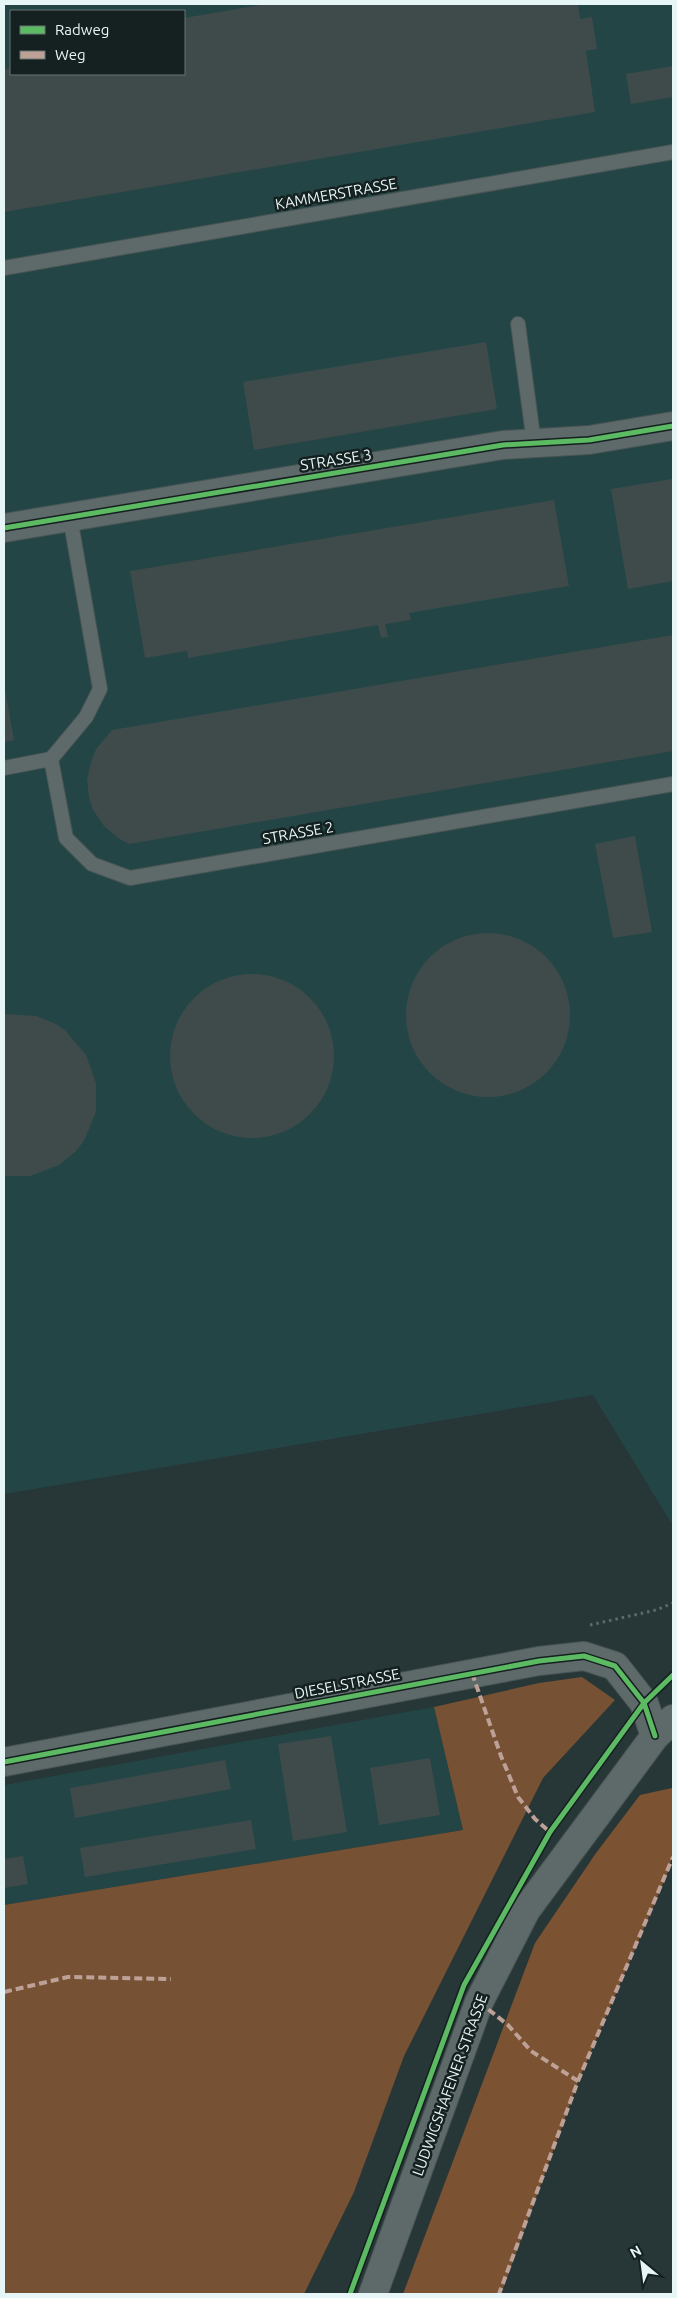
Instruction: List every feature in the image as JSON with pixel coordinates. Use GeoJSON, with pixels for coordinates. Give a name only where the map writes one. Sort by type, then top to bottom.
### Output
{"type":"FeatureCollection","features":[{"type":"Feature","properties":{"kind":"street","name":"STRASSE 3"},"geometry":{"type":"LineString","coordinates":[[4,528],[504,445],[589,440],[673,426]]}},
{"type":"Feature","properties":{"kind":"street","name":"DIESELSTRASSE"},"geometry":{"type":"LineString","coordinates":[[4,1762],[540,1661],[584,1656],[615,1666],[664,1728]]}},
{"type":"Feature","properties":{"kind":"street","name":"LUDWIGSHAFENER STRASSE"},"geometry":{"type":"LineString","coordinates":[[373,2294],[478,2002],[526,1910],[664,1728]]}},
{"type":"Feature","properties":{"kind":"lane","name":"KAMMERSTRASSE"},"geometry":{"type":"LineString","coordinates":[[4,268],[673,152]]}},
{"type":"Feature","properties":{"kind":"lane"},"geometry":{"type":"LineString","coordinates":[[518,324],[534,443]]}},
{"type":"Feature","properties":{"kind":"lane"},"geometry":{"type":"LineString","coordinates":[[4,768],[51,759],[86,717],[100,688],[70,517]]}},
{"type":"Feature","properties":{"kind":"lane","name":"STRASSE 2"},"geometry":{"type":"LineString","coordinates":[[51,759],[66,838],[92,864],[130,878],[673,784]]}},
{"type":"Feature","properties":{"kind":"shaded area"},"geometry":{"type":"Polygon","coordinates":[[[4,4],[673,4],[673,1526],[593,1395],[4,1494],[4,4]]]}},
{"type":"Feature","properties":{"kind":"shaded area"},"geometry":{"type":"Polygon","coordinates":[[[582,1677],[615,1700],[543,1778],[404,2056],[354,2192],[304,2294],[4,2294],[4,1905],[463,1830],[434,1707],[539,1683],[582,1677]]]}},
{"type":"Feature","properties":{"kind":"shaded area"},"geometry":{"type":"Polygon","coordinates":[[[434,1707],[463,1830],[4,1905],[4,1785],[434,1707]]]}},
{"type":"Feature","properties":{"kind":"shaded area"},"geometry":{"type":"Polygon","coordinates":[[[672,1788],[673,1854],[667,1874],[578,2082],[501,2294],[403,2294],[535,1943],[596,1853],[640,1795],[672,1788]]]}},
{"type":"Feature","properties":{"kind":"building"},"geometry":{"type":"Polygon","coordinates":[[[266,4],[578,4],[580,19],[592,17],[597,49],[586,51],[595,112],[4,212],[4,70],[10,68],[10,75],[185,75],[185,18],[266,4]]]}},
{"type":"Feature","properties":{"kind":"building"},"geometry":{"type":"Polygon","coordinates":[[[673,66],[673,97],[631,104],[626,74],[673,66]]]}},
{"type":"Feature","properties":{"kind":"building"},"geometry":{"type":"Polygon","coordinates":[[[486,342],[497,409],[254,450],[243,382],[486,342]]]}},
{"type":"Feature","properties":{"kind":"building"},"geometry":{"type":"Polygon","coordinates":[[[672,479],[673,581],[628,589],[611,489],[672,479]]]}},
{"type":"Feature","properties":{"kind":"building"},"geometry":{"type":"Polygon","coordinates":[[[554,500],[569,586],[409,613],[411,620],[385,624],[388,637],[381,638],[378,625],[188,658],[187,651],[145,658],[130,571],[554,500]]]}},
{"type":"Feature","properties":{"kind":"building"},"geometry":{"type":"Polygon","coordinates":[[[673,635],[673,751],[129,844],[118,838],[104,826],[93,810],[89,798],[87,780],[91,762],[96,749],[112,730],[673,635]]]}},
{"type":"Feature","properties":{"kind":"building"},"geometry":{"type":"Polygon","coordinates":[[[4,685],[14,740],[4,742],[4,685]]]}},
{"type":"Feature","properties":{"kind":"building"},"geometry":{"type":"Polygon","coordinates":[[[635,836],[652,932],[613,938],[595,844],[635,836]]]}},
{"type":"Feature","properties":{"kind":"building"},"geometry":{"type":"Polygon","coordinates":[[[480,933],[496,933],[519,939],[534,947],[546,957],[556,969],[564,984],[570,1007],[570,1023],[564,1046],[556,1061],[546,1073],[534,1083],[519,1091],[496,1097],[480,1097],[457,1091],[442,1083],[420,1061],[410,1039],[406,1023],[406,1007],[412,984],[420,969],[442,947],[464,937],[480,933]]]}},
{"type":"Feature","properties":{"kind":"building"},"geometry":{"type":"Polygon","coordinates":[[[252,974],[276,978],[297,988],[310,998],[320,1011],[330,1032],[334,1056],[330,1080],[320,1101],[310,1114],[297,1124],[276,1134],[252,1138],[228,1134],[207,1124],[194,1114],[184,1101],[174,1080],[170,1056],[174,1032],[184,1011],[194,998],[207,988],[228,978],[252,974]]]}},
{"type":"Feature","properties":{"kind":"building"},"geometry":{"type":"Polygon","coordinates":[[[4,1014],[36,1016],[54,1023],[65,1030],[86,1055],[96,1083],[96,1112],[84,1141],[75,1152],[59,1165],[30,1176],[4,1176],[4,1014]]]}},
{"type":"Feature","properties":{"kind":"building"},"geometry":{"type":"Polygon","coordinates":[[[331,1736],[347,1832],[293,1841],[278,1744],[331,1736]]]}},
{"type":"Feature","properties":{"kind":"building"},"geometry":{"type":"Polygon","coordinates":[[[430,1758],[440,1815],[379,1825],[370,1768],[430,1758]]]}},
{"type":"Feature","properties":{"kind":"building"},"geometry":{"type":"Polygon","coordinates":[[[225,1760],[231,1789],[75,1818],[70,1788],[225,1760]]]}},
{"type":"Feature","properties":{"kind":"building"},"geometry":{"type":"Polygon","coordinates":[[[251,1820],[256,1849],[85,1877],[80,1848],[251,1820]]]}},
{"type":"Feature","properties":{"kind":"building"},"geometry":{"type":"Polygon","coordinates":[[[23,1856],[28,1884],[4,1888],[4,1859],[23,1856]]]}},
{"type":"Feature","properties":{"kind":"marked path"},"geometry":{"type":"LineString","coordinates":[[472,1673],[501,1756],[518,1797],[535,1819],[550,1832]]}},
{"type":"Feature","properties":{"kind":"marked path"},"geometry":{"type":"LineString","coordinates":[[578,2081],[673,1857]]}},
{"type":"Feature","properties":{"kind":"marked path"},"geometry":{"type":"LineString","coordinates":[[4,1992],[68,1977],[171,1979]]}},
{"type":"Feature","properties":{"kind":"marked path"},"geometry":{"type":"LineString","coordinates":[[479,2002],[508,2025],[531,2051],[578,2081],[499,2294]]}},
{"type":"Feature","properties":{"kind":"cycle path"},"geometry":{"type":"LineString","coordinates":[[4,528],[503,445],[589,440],[673,426]]}},
{"type":"Feature","properties":{"kind":"cycle path"},"geometry":{"type":"LineString","coordinates":[[4,1762],[539,1661],[584,1656],[615,1666],[644,1703],[655,1736]]}},
{"type":"Feature","properties":{"kind":"cycle path"},"geometry":{"type":"LineString","coordinates":[[350,2294],[464,1985],[550,1832],[644,1703],[673,1675]]}}]}
